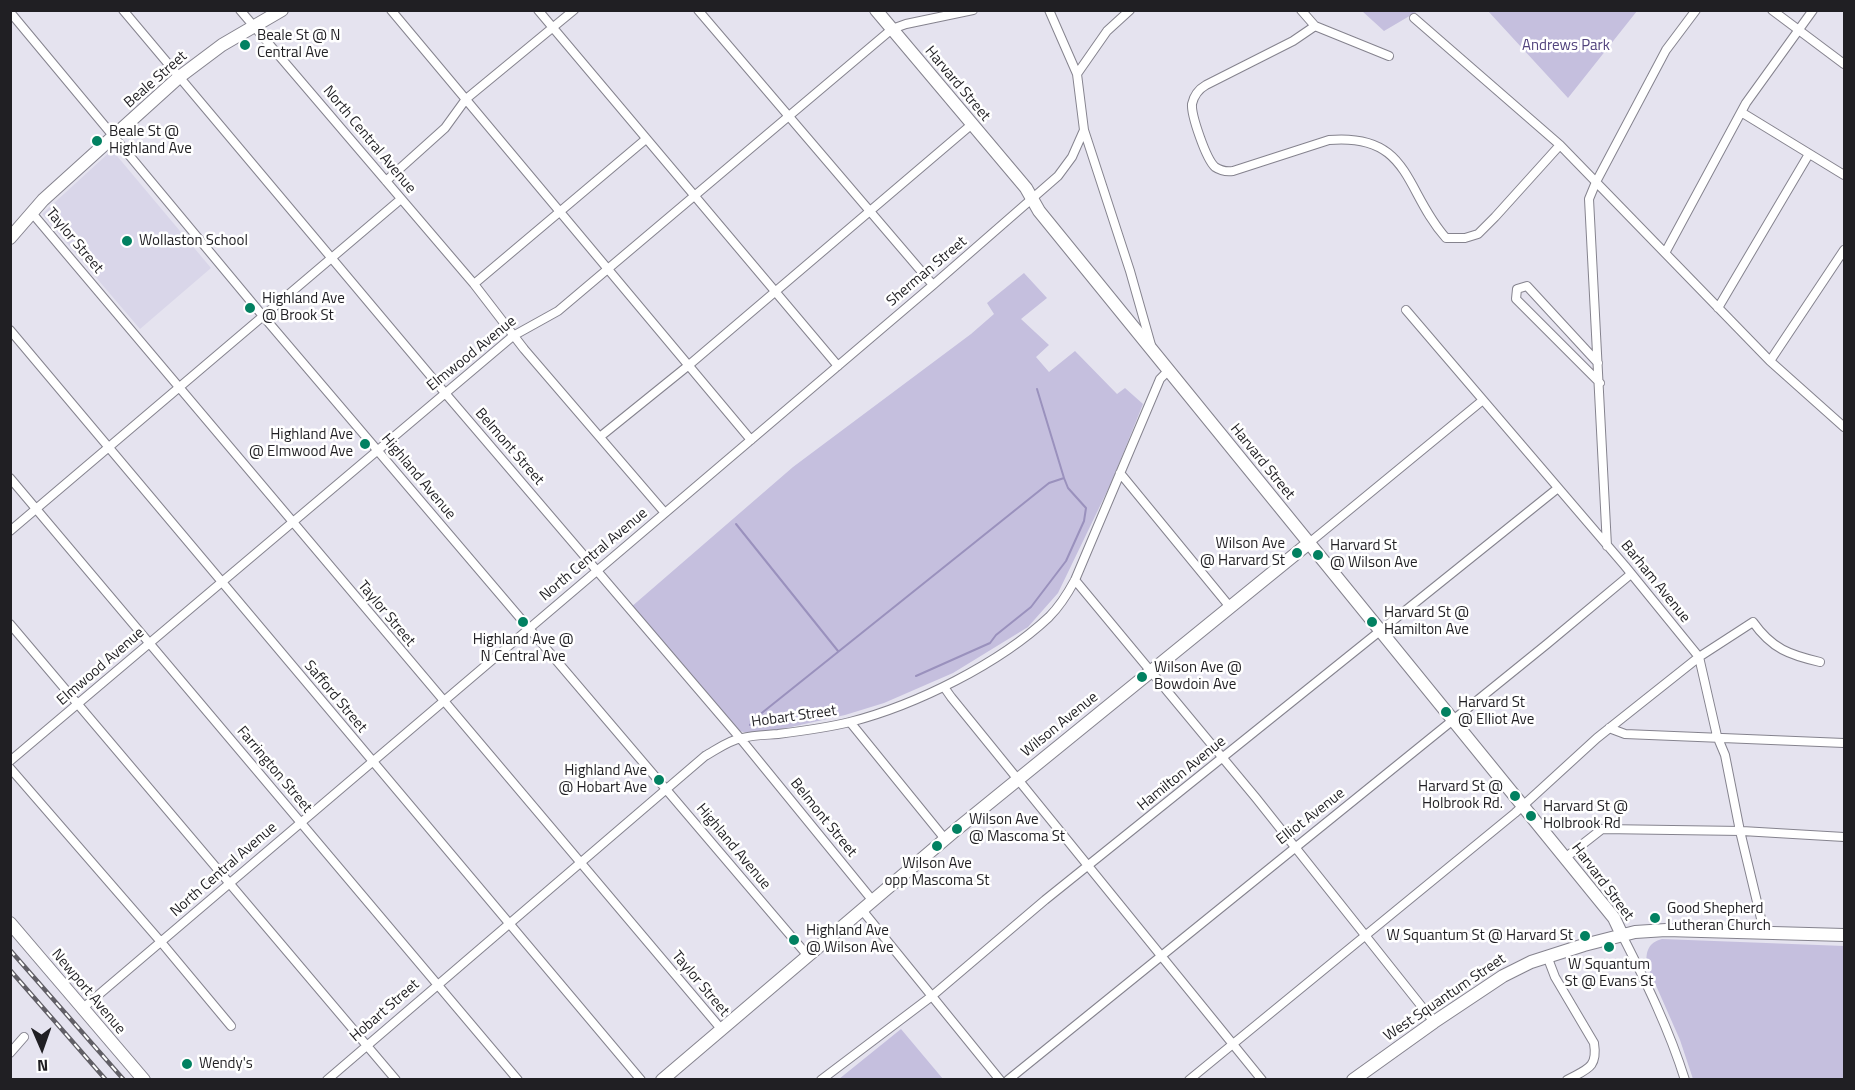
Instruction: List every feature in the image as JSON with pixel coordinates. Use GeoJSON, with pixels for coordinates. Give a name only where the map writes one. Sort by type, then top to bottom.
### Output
{"type":"FeatureCollection","features":[{"type":"Feature","properties":{"kind":"street","name":"Belmont Street"},"geometry":{"type":"LineString","coordinates":[[123,10],[178,78],[740,738],[873,901]]}},
{"type":"Feature","properties":{"kind":"street","name":"North Central Avenue"},"geometry":{"type":"LineString","coordinates":[[83,1008],[665,513],[513,336],[474,284],[240,10]]}},
{"type":"Feature","properties":{"kind":"street","name":"Beale Street"},"geometry":{"type":"LineString","coordinates":[[12,232],[43,200],[178,78],[222,45],[282,10]]}},
{"type":"Feature","properties":{"kind":"street"},"geometry":{"type":"LineString","coordinates":[[391,10],[751,440]]}},
{"type":"Feature","properties":{"kind":"street"},"geometry":{"type":"LineString","coordinates":[[538,10],[838,366]]}},
{"type":"Feature","properties":{"kind":"street"},"geometry":{"type":"LineString","coordinates":[[386,181],[445,128],[466,99],[574,10]]}},
{"type":"Feature","properties":{"kind":"street"},"geometry":{"type":"LineString","coordinates":[[698,10],[933,285]]}},
{"type":"Feature","properties":{"kind":"street","name":"Harvard Street"},"geometry":{"type":"LineString","coordinates":[[876,10],[1026,188],[1039,212],[1614,918],[1622,935]]}},
{"type":"Feature","properties":{"kind":"street","name":"Elmwood Avenue"},"geometry":{"type":"LineString","coordinates":[[10,761],[513,336],[558,311],[892,29],[973,10]]}},
{"type":"Feature","properties":{"kind":"street"},"geometry":{"type":"LineString","coordinates":[[1049,10],[1077,74],[1084,130],[1130,271],[1152,350]]}},
{"type":"Feature","properties":{"kind":"street"},"geometry":{"type":"LineString","coordinates":[[1077,74],[1107,32],[1130,10]]}},
{"type":"Feature","properties":{"kind":"street"},"geometry":{"type":"LineString","coordinates":[[1302,10],[1315,26],[1389,56]]}},
{"type":"Feature","properties":{"kind":"street"},"geometry":{"type":"LineString","coordinates":[[1607,546],[1589,199],[1666,50],[1696,10]]}},
{"type":"Feature","properties":{"kind":"street"},"geometry":{"type":"LineString","coordinates":[[1772,10],[1845,64]]}},
{"type":"Feature","properties":{"kind":"street"},"geometry":{"type":"LineString","coordinates":[[1665,253],[1741,112],[1813,10]]}},
{"type":"Feature","properties":{"kind":"street","name":"Highland Avenue"},"geometry":{"type":"LineString","coordinates":[[10,12],[263,316],[808,956]]}},
{"type":"Feature","properties":{"kind":"street"},"geometry":{"type":"LineString","coordinates":[[1414,18],[1560,145],[1770,360],[1844,425]]}},
{"type":"Feature","properties":{"kind":"street"},"geometry":{"type":"LineString","coordinates":[[1315,26],[1293,41],[1199,90],[1193,101],[1193,113],[1210,162],[1219,169],[1230,172],[1329,140],[1345,138],[1365,141],[1391,154],[1401,165],[1437,228],[1446,238],[1468,237],[1478,234],[1560,145]]}},
{"type":"Feature","properties":{"kind":"street"},"geometry":{"type":"LineString","coordinates":[[1741,112],[1845,175]]}},
{"type":"Feature","properties":{"kind":"street"},"geometry":{"type":"LineString","coordinates":[[601,436],[689,365],[971,124]]}},
{"type":"Feature","properties":{"kind":"street","name":"Sherman Street"},"geometry":{"type":"LineString","coordinates":[[665,513],[1033,200],[1058,176],[1074,152],[1084,130]]}},
{"type":"Feature","properties":{"kind":"street"},"geometry":{"type":"LineString","coordinates":[[474,284],[646,139]]}},
{"type":"Feature","properties":{"kind":"street"},"geometry":{"type":"LineString","coordinates":[[1718,308],[1809,154]]}},
{"type":"Feature","properties":{"kind":"street"},"geometry":{"type":"LineString","coordinates":[[10,531],[401,199]]}},
{"type":"Feature","properties":{"kind":"street","name":"Taylor Street"},"geometry":{"type":"LineString","coordinates":[[32,213],[722,1030]]}},
{"type":"Feature","properties":{"kind":"street"},"geometry":{"type":"LineString","coordinates":[[1770,360],[1845,250]]}},
{"type":"Feature","properties":{"kind":"street"},"geometry":{"type":"LineString","coordinates":[[1599,363],[1527,286],[1517,289],[1516,299],[1600,383]]}},
{"type":"Feature","properties":{"kind":"street","name":"Barham Avenue"},"geometry":{"type":"LineString","coordinates":[[1406,310],[1699,657],[1717,736],[1725,755],[1764,931]]}},
{"type":"Feature","properties":{"kind":"street","name":"Safford Street"},"geometry":{"type":"LineString","coordinates":[[10,330],[641,1080]]}},
{"type":"Feature","properties":{"kind":"street","name":"Hobart Street"},"geometry":{"type":"LineString","coordinates":[[327,1080],[705,756],[740,738],[802,731],[850,722],[944,687],[990,660],[1050,616],[1076,580],[1160,379],[1168,371]]}},
{"type":"Feature","properties":{"kind":"street","name":"Wilson Avenue"},"geometry":{"type":"LineString","coordinates":[[662,1080],[945,839],[1483,400]]}},
{"type":"Feature","properties":{"kind":"street"},"geometry":{"type":"LineString","coordinates":[[1120,473],[1230,607]]}},
{"type":"Feature","properties":{"kind":"street","name":"Farrington Street"},"geometry":{"type":"LineString","coordinates":[[10,478],[518,1080]]}},
{"type":"Feature","properties":{"kind":"street","name":"Hamilton Avenue"},"geometry":{"type":"LineString","coordinates":[[821,1080],[932,996],[1045,900],[1089,867],[1558,488]]}},
{"type":"Feature","properties":{"kind":"street","name":"Elliot Avenue"},"geometry":{"type":"LineString","coordinates":[[1008,1080],[1631,574]]}},
{"type":"Feature","properties":{"kind":"street"},"geometry":{"type":"LineString","coordinates":[[1076,580],[1366,935],[1434,1022]]}},
{"type":"Feature","properties":{"kind":"street"},"geometry":{"type":"LineString","coordinates":[[1189,1080],[1523,806],[1609,728],[1699,657],[1753,622],[1770,643],[1787,653],[1820,662]]}},
{"type":"Feature","properties":{"kind":"street"},"geometry":{"type":"LineString","coordinates":[[10,624],[396,1080]]}},
{"type":"Feature","properties":{"kind":"street"},"geometry":{"type":"LineString","coordinates":[[944,687],[1262,1080]]}},
{"type":"Feature","properties":{"kind":"street"},"geometry":{"type":"LineString","coordinates":[[850,722],[945,839]]}},
{"type":"Feature","properties":{"kind":"street"},"geometry":{"type":"LineString","coordinates":[[1609,728],[1625,734],[1845,743]]}},
{"type":"Feature","properties":{"kind":"street"},"geometry":{"type":"LineString","coordinates":[[10,768],[231,1026]]}},
{"type":"Feature","properties":{"kind":"street"},"geometry":{"type":"LineString","coordinates":[[1565,858],[1602,829],[1740,831],[1845,837]]}},
{"type":"Feature","properties":{"kind":"street"},"geometry":{"type":"LineString","coordinates":[[862,910],[1000,1080]]}},
{"type":"Feature","properties":{"kind":"street","name":"Newport Avenue"},"geometry":{"type":"LineString","coordinates":[[10,923],[144,1080]]}},
{"type":"Feature","properties":{"kind":"street","name":"West Squantum Street"},"geometry":{"type":"LineString","coordinates":[[1353,1080],[1503,976],[1547,956],[1622,935],[1666,930],[1845,935]]}},
{"type":"Feature","properties":{"kind":"street"},"geometry":{"type":"LineString","coordinates":[[1622,935],[1663,1018],[1678,1055],[1684,1080]]}},
{"type":"Feature","properties":{"kind":"street"},"geometry":{"type":"LineString","coordinates":[[1547,956],[1555,977],[1594,1043],[1595,1059],[1592,1066],[1567,1080]]}},
{"type":"Feature","properties":{"kind":"street"},"geometry":{"type":"LineString","coordinates":[[10,1053],[24,1036]]}},
{"type":"Feature","properties":{"kind":"shaded area","name":"Wollaston School"},"geometry":{"type":"Polygon","coordinates":[[[112,150],[211,268],[140,329],[42,214],[112,150]]]}},
{"type":"Feature","properties":{"kind":"green space"},"geometry":{"type":"Polygon","coordinates":[[[1362,11],[1418,11],[1384,31],[1362,11]]]}},
{"type":"Feature","properties":{"kind":"green space","name":"Andrews Park"},"geometry":{"type":"Polygon","coordinates":[[[1488,11],[1637,11],[1568,98],[1488,11]]]}},
{"type":"Feature","properties":{"kind":"green space"},"geometry":{"type":"Polygon","coordinates":[[[1024,273],[1047,298],[1021,319],[1049,345],[1036,357],[1049,372],[1075,351],[1117,394],[1125,388],[1143,404],[1112,481],[1058,593],[1028,627],[953,673],[884,703],[845,715],[782,729],[749,733],[733,730],[630,608],[793,467],[971,334],[994,314],[987,303],[1024,273]]]}},
{"type":"Feature","properties":{"kind":"green space"},"geometry":{"type":"Polygon","coordinates":[[[1662,939],[1844,946],[1844,1079],[1693,1079],[1680,1040],[1647,965],[1649,948],[1654,942],[1662,939]]]}},
{"type":"Feature","properties":{"kind":"green space"},"geometry":{"type":"Polygon","coordinates":[[[901,1029],[943,1079],[839,1079],[901,1029]]]}},
{"type":"Feature","properties":{"kind":"waterway"},"geometry":{"type":"LineString","coordinates":[[1037,389],[1064,478]]}},
{"type":"Feature","properties":{"kind":"waterway"},"geometry":{"type":"LineString","coordinates":[[750,725],[758,716],[1049,483],[1064,478],[1068,488],[1086,508],[1084,521],[1066,561],[1031,607],[996,635],[990,643],[916,676]]}},
{"type":"Feature","properties":{"kind":"waterway"},"geometry":{"type":"LineString","coordinates":[[736,524],[838,651]]}},
{"type":"Feature","properties":{"kind":"railway"},"geometry":{"type":"LineString","coordinates":[[10,950],[124,1080]]}},
{"type":"Feature","properties":{"kind":"railway"},"geometry":{"type":"LineString","coordinates":[[10,970],[106,1080]]}},
{"type":"Feature","properties":{"kind":"place","name":"Beale St @ N Central Ave"},"geometry":{"type":"Point","coordinates":[245,45]}},
{"type":"Feature","properties":{"kind":"place","name":"Beale St @ Highland Ave"},"geometry":{"type":"Point","coordinates":[97,141]}},
{"type":"Feature","properties":{"kind":"place","name":"Wollaston School"},"geometry":{"type":"Point","coordinates":[127,241]}},
{"type":"Feature","properties":{"kind":"place","name":"Highland Ave @ Brook St"},"geometry":{"type":"Point","coordinates":[250,308]}},
{"type":"Feature","properties":{"kind":"place","name":"Highland Ave @ Elmwood Ave"},"geometry":{"type":"Point","coordinates":[365,444]}},
{"type":"Feature","properties":{"kind":"place","name":"Wilson Ave @ Harvard St"},"geometry":{"type":"Point","coordinates":[1297,553]}},
{"type":"Feature","properties":{"kind":"place","name":"Harvard St @ Wilson Ave"},"geometry":{"type":"Point","coordinates":[1318,555]}},
{"type":"Feature","properties":{"kind":"place","name":"Highland Ave @ N Central Ave"},"geometry":{"type":"Point","coordinates":[523,622]}},
{"type":"Feature","properties":{"kind":"place","name":"Harvard St @ Hamilton Ave"},"geometry":{"type":"Point","coordinates":[1372,622]}},
{"type":"Feature","properties":{"kind":"place","name":"Wilson Ave @ Bowdoin Ave"},"geometry":{"type":"Point","coordinates":[1142,677]}},
{"type":"Feature","properties":{"kind":"place","name":"Harvard St @ Elliot Ave"},"geometry":{"type":"Point","coordinates":[1446,712]}},
{"type":"Feature","properties":{"kind":"place","name":"Highland Ave @ Hobart Ave"},"geometry":{"type":"Point","coordinates":[659,780]}},
{"type":"Feature","properties":{"kind":"place","name":"Harvard St @ Holbrook Rd."},"geometry":{"type":"Point","coordinates":[1515,796]}},
{"type":"Feature","properties":{"kind":"place","name":"Harvard St @ Holbrook Rd"},"geometry":{"type":"Point","coordinates":[1531,816]}},
{"type":"Feature","properties":{"kind":"place","name":"Wilson Ave @ Mascoma St"},"geometry":{"type":"Point","coordinates":[957,829]}},
{"type":"Feature","properties":{"kind":"place","name":"Wilson Ave opp Mascoma St"},"geometry":{"type":"Point","coordinates":[937,846]}},
{"type":"Feature","properties":{"kind":"place","name":"Good Shepherd Lutheran Church"},"geometry":{"type":"Point","coordinates":[1655,918]}},
{"type":"Feature","properties":{"kind":"place","name":"W Squantum St @ Harvard St"},"geometry":{"type":"Point","coordinates":[1585,936]}},
{"type":"Feature","properties":{"kind":"place","name":"Highland Ave @ Wilson Ave"},"geometry":{"type":"Point","coordinates":[794,940]}},
{"type":"Feature","properties":{"kind":"place","name":"W Squantum St @ Evans St"},"geometry":{"type":"Point","coordinates":[1609,947]}},
{"type":"Feature","properties":{"kind":"place","name":"Wendy's"},"geometry":{"type":"Point","coordinates":[187,1064]}}]}
